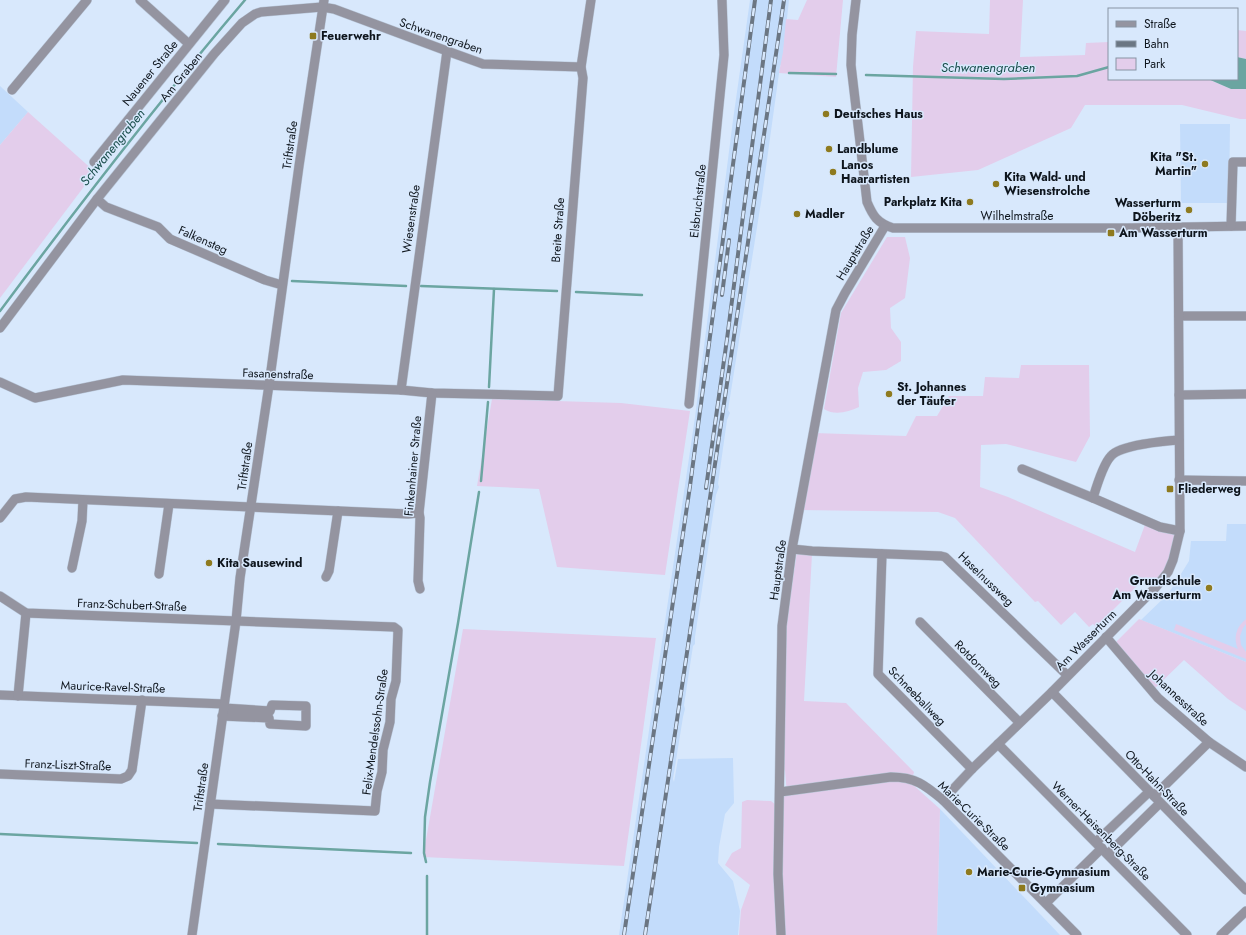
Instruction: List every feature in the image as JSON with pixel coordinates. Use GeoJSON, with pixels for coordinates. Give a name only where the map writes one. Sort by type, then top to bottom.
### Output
{"type":"FeatureCollection","features":[{"type":"Feature","properties":{"kind":"street"},"geometry":{"type":"LineString","coordinates":[[12,90],[87,0]]}},
{"type":"Feature","properties":{"kind":"street"},"geometry":{"type":"LineString","coordinates":[[140,0],[189,44]]}},
{"type":"Feature","properties":{"kind":"street","name":"Nauener Straße"},"geometry":{"type":"LineString","coordinates":[[94,162],[225,0]]}},
{"type":"Feature","properties":{"kind":"street","name":"Breite Straße"},"geometry":{"type":"LineString","coordinates":[[558,396],[583,78],[581,67],[591,0]]}},
{"type":"Feature","properties":{"kind":"street","name":"Elsbruchstraße"},"geometry":{"type":"LineString","coordinates":[[690,404],[724,55],[722,0]]}},
{"type":"Feature","properties":{"kind":"street"},"geometry":{"type":"LineString","coordinates":[[856,0],[852,35],[851,65],[867,202],[874,217],[885,226]]}},
{"type":"Feature","properties":{"kind":"street","name":"Schwanengraben"},"geometry":{"type":"LineString","coordinates":[[323,4],[447,52],[483,64],[581,67]]}},
{"type":"Feature","properties":{"kind":"street","name":"Am Graben"},"geometry":{"type":"LineString","coordinates":[[0,328],[97,199],[214,54],[242,23],[251,16],[261,12],[323,4]]}},
{"type":"Feature","properties":{"kind":"street","name":"Triftstraße"},"geometry":{"type":"LineString","coordinates":[[192,935],[236,621],[240,578],[323,4]]}},
{"type":"Feature","properties":{"kind":"street","name":"Wiesenstraße"},"geometry":{"type":"LineString","coordinates":[[401,390],[447,52]]}},
{"type":"Feature","properties":{"kind":"street"},"geometry":{"type":"LineString","coordinates":[[1231,226],[1233,162],[1246,162]]}},
{"type":"Feature","properties":{"kind":"street","name":"Falkensteg"},"geometry":{"type":"LineString","coordinates":[[97,199],[106,207],[158,228],[170,239],[266,280],[282,285]]}},
{"type":"Feature","properties":{"kind":"street","name":"Wilhelmstraße"},"geometry":{"type":"LineString","coordinates":[[885,226],[893,228],[1246,226]]}},
{"type":"Feature","properties":{"kind":"street","name":"Hauptstraße"},"geometry":{"type":"LineString","coordinates":[[782,935],[778,874],[782,626],[792,549],[811,453],[836,310],[885,226]]}},
{"type":"Feature","properties":{"kind":"street","name":"Am Wasserturm"},"geometry":{"type":"LineString","coordinates":[[943,800],[1019,722],[1052,692],[1067,675],[1156,587],[1168,572],[1173,560],[1180,530],[1178,227]]}},
{"type":"Feature","properties":{"kind":"street"},"geometry":{"type":"LineString","coordinates":[[1179,316],[1246,316]]}},
{"type":"Feature","properties":{"kind":"street","name":"Fasanenstraße"},"geometry":{"type":"LineString","coordinates":[[0,383],[35,398],[123,380],[401,390],[432,393],[558,396]]}},
{"type":"Feature","properties":{"kind":"street","name":"Finkenhainer Straße"},"geometry":{"type":"LineString","coordinates":[[420,589],[418,582],[419,512],[432,393]]}},
{"type":"Feature","properties":{"kind":"street"},"geometry":{"type":"LineString","coordinates":[[1179,395],[1246,394]]}},
{"type":"Feature","properties":{"kind":"street"},"geometry":{"type":"LineString","coordinates":[[1092,498],[1106,463],[1115,452],[1149,444],[1179,440]]}},
{"type":"Feature","properties":{"kind":"street"},"geometry":{"type":"LineString","coordinates":[[1022,469],[1146,522],[1168,530],[1180,530]]}},
{"type":"Feature","properties":{"kind":"street"},"geometry":{"type":"LineString","coordinates":[[1179,480],[1246,481]]}},
{"type":"Feature","properties":{"kind":"street"},"geometry":{"type":"LineString","coordinates":[[0,518],[13,501],[18,498],[26,497],[408,514],[419,512]]}},
{"type":"Feature","properties":{"kind":"street"},"geometry":{"type":"LineString","coordinates":[[72,568],[82,521],[83,500]]}},
{"type":"Feature","properties":{"kind":"street"},"geometry":{"type":"LineString","coordinates":[[158,574],[169,504]]}},
{"type":"Feature","properties":{"kind":"street"},"geometry":{"type":"LineString","coordinates":[[326,577],[329,571],[338,511]]}},
{"type":"Feature","properties":{"kind":"street","name":"Haselnussweg"},"geometry":{"type":"LineString","coordinates":[[792,549],[941,556],[950,560],[1067,675]]}},
{"type":"Feature","properties":{"kind":"street","name":"Schneeballweg"},"geometry":{"type":"LineString","coordinates":[[882,554],[878,674],[972,769]]}},
{"type":"Feature","properties":{"kind":"street","name":"Franz-Schubert-Straße"},"geometry":{"type":"LineString","coordinates":[[0,596],[26,613],[236,621]]}},
{"type":"Feature","properties":{"kind":"street"},"geometry":{"type":"LineString","coordinates":[[18,696],[26,613]]}},
{"type":"Feature","properties":{"kind":"street","name":"Felix-Mendelssohn-Straße"},"geometry":{"type":"LineString","coordinates":[[210,804],[375,811],[377,791],[382,772],[384,750],[390,722],[391,699],[396,681],[398,630],[394,627],[236,621]]}},
{"type":"Feature","properties":{"kind":"street","name":"Rotdornweg"},"geometry":{"type":"LineString","coordinates":[[920,622],[1019,722]]}},
{"type":"Feature","properties":{"kind":"street","name":"Johannesstraße"},"geometry":{"type":"LineString","coordinates":[[1106,637],[1158,698],[1209,742],[1246,766]]}},
{"type":"Feature","properties":{"kind":"street","name":"Otto-Hahn-Straße"},"geometry":{"type":"LineString","coordinates":[[1052,692],[1246,890]]}},
{"type":"Feature","properties":{"kind":"street","name":"Maurice-Ravel-Straße"},"geometry":{"type":"LineString","coordinates":[[0,695],[142,700],[270,714]]}},
{"type":"Feature","properties":{"kind":"street","name":"Franz-Liszt-Straße"},"geometry":{"type":"LineString","coordinates":[[0,774],[121,779],[128,776],[132,770],[142,700]]}},
{"type":"Feature","properties":{"kind":"street"},"geometry":{"type":"LineString","coordinates":[[1046,904],[1209,742]]}},
{"type":"Feature","properties":{"kind":"street","name":"Werner-Heisenberg-Straße"},"geometry":{"type":"LineString","coordinates":[[998,744],[1187,935]]}},
{"type":"Feature","properties":{"kind":"street","name":"Marie-Curie-Straße"},"geometry":{"type":"LineString","coordinates":[[780,792],[891,777],[903,777],[915,780],[925,785],[943,800],[1077,935]]}},
{"type":"Feature","properties":{"kind":"street"},"geometry":{"type":"LineString","coordinates":[[1102,848],[1154,797]]}},
{"type":"Feature","properties":{"kind":"street"},"geometry":{"type":"LineString","coordinates":[[1221,935],[1246,911]]}},
{"type":"Feature","properties":{"kind":"shaded area"},"geometry":{"type":"Polygon","coordinates":[[[750,0],[789,0],[782,64],[780,66],[762,196],[728,410],[730,413],[727,420],[718,484],[719,487],[716,495],[695,644],[693,646],[684,705],[685,709],[673,779],[674,782],[678,759],[733,758],[734,803],[725,814],[719,847],[718,863],[733,881],[740,911],[738,935],[619,935],[695,417],[750,0]]]}},
{"type":"Feature","properties":{"kind":"shaded area"},"geometry":{"type":"Polygon","coordinates":[[[1238,57],[1246,59],[1246,89],[1231,89],[1210,80],[1238,80],[1238,57]]]}},
{"type":"Feature","properties":{"kind":"shaded area"},"geometry":{"type":"Polygon","coordinates":[[[0,86],[28,112],[0,145],[0,86]]]}},
{"type":"Feature","properties":{"kind":"shaded area","name":"Kita \"St. Martin\""},"geometry":{"type":"Polygon","coordinates":[[[1180,124],[1230,124],[1229,203],[1181,203],[1180,124]]]}},
{"type":"Feature","properties":{"kind":"shaded area","name":"Grundschule Am Wasserturm"},"geometry":{"type":"Polygon","coordinates":[[[1227,524],[1246,524],[1246,662],[1141,620],[1168,594],[1176,582],[1189,561],[1191,541],[1226,541],[1227,524]]]}},
{"type":"Feature","properties":{"kind":"shaded area","name":"Marie-Curie-Gymnasium"},"geometry":{"type":"Polygon","coordinates":[[[940,809],[1060,935],[937,935],[940,809]]]}},
{"type":"Feature","properties":{"kind":"green space"},"geometry":{"type":"Polygon","coordinates":[[[807,0],[843,0],[836,77],[779,73],[783,52],[786,19],[798,20],[807,0]]]}},
{"type":"Feature","properties":{"kind":"green space"},"geometry":{"type":"Polygon","coordinates":[[[990,0],[1023,0],[1020,57],[1085,55],[1086,43],[1108,42],[1108,80],[1210,80],[1231,89],[1246,89],[1246,119],[1240,119],[1182,105],[1085,105],[1071,128],[978,170],[911,177],[913,67],[916,31],[989,34],[990,0]]]}},
{"type":"Feature","properties":{"kind":"green space"},"geometry":{"type":"Polygon","coordinates":[[[1238,30],[1246,31],[1246,59],[1238,57],[1238,30]]]}},
{"type":"Feature","properties":{"kind":"green space"},"geometry":{"type":"Polygon","coordinates":[[[28,112],[95,172],[0,298],[0,145],[28,112]]]}},
{"type":"Feature","properties":{"kind":"green space"},"geometry":{"type":"Polygon","coordinates":[[[887,237],[905,237],[910,258],[905,298],[890,308],[891,328],[901,342],[901,361],[886,370],[863,372],[858,388],[859,407],[837,413],[828,411],[824,409],[841,313],[887,237]]]}},
{"type":"Feature","properties":{"kind":"green space"},"geometry":{"type":"Polygon","coordinates":[[[1021,365],[1089,365],[1090,436],[1076,462],[1006,444],[981,445],[980,487],[1008,497],[1135,552],[1146,522],[1180,531],[1173,560],[1156,587],[1146,577],[1096,627],[1093,624],[1089,627],[1075,612],[1061,625],[1038,601],[1035,602],[955,518],[938,512],[800,510],[814,433],[906,436],[916,416],[937,416],[949,396],[983,396],[985,377],[1019,378],[1021,365]]]}},
{"type":"Feature","properties":{"kind":"green space"},"geometry":{"type":"Polygon","coordinates":[[[492,399],[621,403],[690,411],[665,575],[557,567],[539,489],[477,486],[492,399]]]}},
{"type":"Feature","properties":{"kind":"green space"},"geometry":{"type":"Polygon","coordinates":[[[797,552],[812,554],[804,701],[846,703],[914,772],[911,783],[940,809],[937,935],[739,935],[741,910],[750,885],[725,865],[732,853],[741,848],[742,802],[747,800],[771,801],[782,810],[784,797],[787,795],[785,770],[783,770],[786,625],[797,552]]]}},
{"type":"Feature","properties":{"kind":"green space"},"geometry":{"type":"Polygon","coordinates":[[[1139,619],[1246,662],[1246,711],[1228,699],[1184,660],[1154,689],[1116,642],[1139,619]]]}},
{"type":"Feature","properties":{"kind":"green space"},"geometry":{"type":"Polygon","coordinates":[[[1246,619],[1246,624],[1240,636],[1241,645],[1246,652],[1246,659],[1174,630],[1176,624],[1238,649],[1236,645],[1236,633],[1246,619]]]}},
{"type":"Feature","properties":{"kind":"green space"},"geometry":{"type":"Polygon","coordinates":[[[463,629],[656,638],[624,866],[423,857],[463,629]]]}},
{"type":"Feature","properties":{"kind":"waterway","name":"Schwanengraben"},"geometry":{"type":"LineString","coordinates":[[0,311],[120,154],[245,0]]}},
{"type":"Feature","properties":{"kind":"waterway","name":"Schwanengraben"},"geometry":{"type":"LineString","coordinates":[[866,75],[1004,79],[1077,76],[1108,67]]}},
{"type":"Feature","properties":{"kind":"waterway","name":"Schwanengraben"},"geometry":{"type":"LineString","coordinates":[[789,73],[836,74]]}},
{"type":"Feature","properties":{"kind":"waterway"},"geometry":{"type":"LineString","coordinates":[[292,281],[406,286]]}},
{"type":"Feature","properties":{"kind":"waterway"},"geometry":{"type":"LineString","coordinates":[[421,286],[557,291]]}},
{"type":"Feature","properties":{"kind":"waterway"},"geometry":{"type":"LineString","coordinates":[[489,387],[494,289]]}},
{"type":"Feature","properties":{"kind":"waterway"},"geometry":{"type":"LineString","coordinates":[[576,292],[642,295]]}},
{"type":"Feature","properties":{"kind":"waterway"},"geometry":{"type":"LineString","coordinates":[[481,481],[488,402]]}},
{"type":"Feature","properties":{"kind":"waterway"},"geometry":{"type":"LineString","coordinates":[[426,862],[424,853],[425,817],[430,782],[479,492]]}},
{"type":"Feature","properties":{"kind":"waterway"},"geometry":{"type":"LineString","coordinates":[[0,834],[197,843]]}},
{"type":"Feature","properties":{"kind":"waterway"},"geometry":{"type":"LineString","coordinates":[[218,844],[411,853]]}},
{"type":"Feature","properties":{"kind":"waterway"},"geometry":{"type":"LineString","coordinates":[[427,876],[427,935]]}},
{"type":"Feature","properties":{"kind":"railway"},"geometry":{"type":"LineString","coordinates":[[624,935],[690,486],[755,0]]}},
{"type":"Feature","properties":{"kind":"railway"},"geometry":{"type":"LineString","coordinates":[[706,488],[771,0]]}},
{"type":"Feature","properties":{"kind":"railway"},"geometry":{"type":"LineString","coordinates":[[645,935],[784,0]]}},
{"type":"Feature","properties":{"kind":"railway"},"geometry":{"type":"LineString","coordinates":[[722,295],[729,240]]}},
{"type":"Feature","properties":{"kind":"place","name":"Feuerwehr"},"geometry":{"type":"Point","coordinates":[313,36]}},
{"type":"Feature","properties":{"kind":"place","name":"Deutsches Haus"},"geometry":{"type":"Point","coordinates":[826,114]}},
{"type":"Feature","properties":{"kind":"place","name":"Landblume"},"geometry":{"type":"Point","coordinates":[829,149]}},
{"type":"Feature","properties":{"kind":"place","name":"Kita \"St. Martin\""},"geometry":{"type":"Point","coordinates":[1205,164]}},
{"type":"Feature","properties":{"kind":"place","name":"Lanos Haarartisten"},"geometry":{"type":"Point","coordinates":[833,172]}},
{"type":"Feature","properties":{"kind":"place","name":"Kita Wald- und Wiesenstrolche"},"geometry":{"type":"Point","coordinates":[996,184]}},
{"type":"Feature","properties":{"kind":"place","name":"Parkplatz Kita"},"geometry":{"type":"Point","coordinates":[970,202]}},
{"type":"Feature","properties":{"kind":"place","name":"Wasserturm Döberitz"},"geometry":{"type":"Point","coordinates":[1189,210]}},
{"type":"Feature","properties":{"kind":"place","name":"Madler"},"geometry":{"type":"Point","coordinates":[797,214]}},
{"type":"Feature","properties":{"kind":"place","name":"Am Wasserturm"},"geometry":{"type":"Point","coordinates":[1111,233]}},
{"type":"Feature","properties":{"kind":"place","name":"St. Johannes der Täufer"},"geometry":{"type":"Point","coordinates":[889,394]}},
{"type":"Feature","properties":{"kind":"place","name":"Fliederweg"},"geometry":{"type":"Point","coordinates":[1170,489]}},
{"type":"Feature","properties":{"kind":"place","name":"Kita Sausewind"},"geometry":{"type":"Point","coordinates":[209,563]}},
{"type":"Feature","properties":{"kind":"place","name":"Grundschule Am Wasserturm"},"geometry":{"type":"Point","coordinates":[1209,588]}},
{"type":"Feature","properties":{"kind":"place","name":"Marie-Curie-Gymnasium"},"geometry":{"type":"Point","coordinates":[969,872]}},
{"type":"Feature","properties":{"kind":"place","name":"Gymnasium"},"geometry":{"type":"Point","coordinates":[1022,888]}}]}
